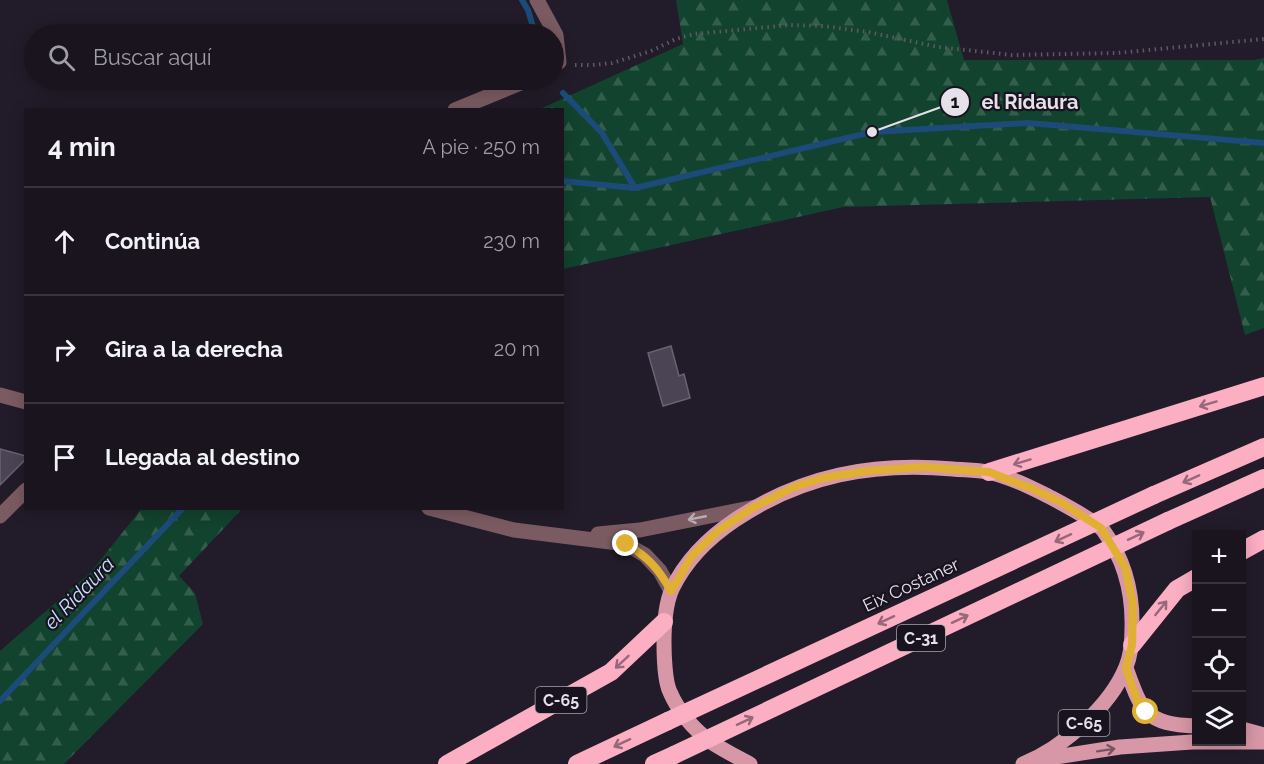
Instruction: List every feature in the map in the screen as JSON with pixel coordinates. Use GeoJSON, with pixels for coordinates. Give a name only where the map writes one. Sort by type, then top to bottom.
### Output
{"type":"FeatureCollection","features":[{"type":"Feature","properties":{"kind":"highway"},"geometry":{"type":"LineString","coordinates":[[989,472],[1264,386]]}},
{"type":"Feature","properties":{"kind":"highway","name":"Eix Costaner"},"geometry":{"type":"LineString","coordinates":[[577,764],[1154,495],[1264,447]]}},
{"type":"Feature","properties":{"kind":"highway","name":"C-31"},"geometry":{"type":"LineString","coordinates":[[654,764],[1167,521],[1264,478]]}},
{"type":"Feature","properties":{"kind":"highway"},"geometry":{"type":"LineString","coordinates":[[1246,549],[1264,539]]}},
{"type":"Feature","properties":{"kind":"highway"},"geometry":{"type":"LineString","coordinates":[[1132,645],[1177,589],[1192,581]]}},
{"type":"Feature","properties":{"kind":"highway","name":"C-65"},"geometry":{"type":"LineString","coordinates":[[447,764],[611,672],[664,622]]}},
{"type":"Feature","properties":{"kind":"main road","name":"C-65"},"geometry":{"type":"LineString","coordinates":[[750,764],[710,742],[688,721],[669,691],[664,650],[664,622],[671,591],[692,556],[718,531],[754,507],[794,487],[823,478],[866,471],[923,467],[989,472],[1062,503],[1101,528],[1125,567],[1133,604],[1132,645],[1126,668],[1106,700],[1074,734],[1025,763]]}},
{"type":"Feature","properties":{"kind":"main road"},"geometry":{"type":"LineString","coordinates":[[1126,668],[1138,703],[1146,712],[1158,720],[1192,726]]}},
{"type":"Feature","properties":{"kind":"main road"},"geometry":{"type":"LineString","coordinates":[[1246,730],[1264,735]]}},
{"type":"Feature","properties":{"kind":"main road","name":"C-65"},"geometry":{"type":"LineString","coordinates":[[1025,763],[1120,747],[1192,742],[1264,742]]}},
{"type":"Feature","properties":{"kind":"street"},"geometry":{"type":"LineString","coordinates":[[537,0],[550,24]]}},
{"type":"Feature","properties":{"kind":"street"},"geometry":{"type":"LineString","coordinates":[[460,108],[504,90]]}},
{"type":"Feature","properties":{"kind":"street"},"geometry":{"type":"LineString","coordinates":[[0,395],[24,401]]}},
{"type":"Feature","properties":{"kind":"street"},"geometry":{"type":"LineString","coordinates":[[0,516],[24,492]]}},
{"type":"Feature","properties":{"kind":"street"},"geometry":{"type":"LineString","coordinates":[[572,536],[640,530],[754,507]]}},
{"type":"Feature","properties":{"kind":"street"},"geometry":{"type":"LineString","coordinates":[[437,510],[514,530],[626,544],[645,555],[660,571],[671,591]]}},
{"type":"Feature","properties":{"kind":"path"},"geometry":{"type":"LineString","coordinates":[[564,64],[612,63],[694,34],[791,25],[823,26],[868,32],[938,47],[1012,55],[1117,53],[1264,39]]}},
{"type":"Feature","properties":{"kind":"green space"},"geometry":{"type":"Polygon","coordinates":[[[676,0],[947,0],[964,60],[1254,60],[1264,58],[1264,328],[1245,335],[1210,197],[843,207],[564,269],[564,108],[542,108],[683,44],[676,0]]]}},
{"type":"Feature","properties":{"kind":"green space"},"geometry":{"type":"Polygon","coordinates":[[[140,510],[241,510],[179,576],[195,593],[203,624],[64,764],[0,764],[0,651],[91,572],[140,510]]]}},
{"type":"Feature","properties":{"kind":"building"},"geometry":{"type":"Polygon","coordinates":[[[671,346],[679,376],[684,374],[690,398],[663,406],[648,353],[671,346]]]}},
{"type":"Feature","properties":{"kind":"building"},"geometry":{"type":"Polygon","coordinates":[[[0,449],[24,455],[24,461],[0,485],[0,449]]]}},
{"type":"Feature","properties":{"kind":"waterway"},"geometry":{"type":"LineString","coordinates":[[522,0],[532,24]]}},
{"type":"Feature","properties":{"kind":"waterway"},"geometry":{"type":"LineString","coordinates":[[563,93],[602,133],[635,188]]}},
{"type":"Feature","properties":{"kind":"waterway","name":"el Ridaura"},"geometry":{"type":"LineString","coordinates":[[564,181],[635,188],[872,132],[1028,123],[1264,143]]}},
{"type":"Feature","properties":{"kind":"waterway","name":"el Ridaura"},"geometry":{"type":"LineString","coordinates":[[0,701],[181,510]]}},
{"type":"Feature","properties":{"kind":"place","name":"el Ridaura"},"geometry":{"type":"Point","coordinates":[872,132]}},
{"type":"Feature","properties":{"kind":"route"},"geometry":{"type":"LineString","coordinates":[[626,544],[645,555],[660,571],[671,591],[692,556],[718,531],[754,507],[794,487],[823,478],[866,471],[923,467],[989,472],[1062,503],[1101,528],[1125,567],[1133,604],[1132,645],[1126,668],[1138,703],[1146,712]]}}]}
